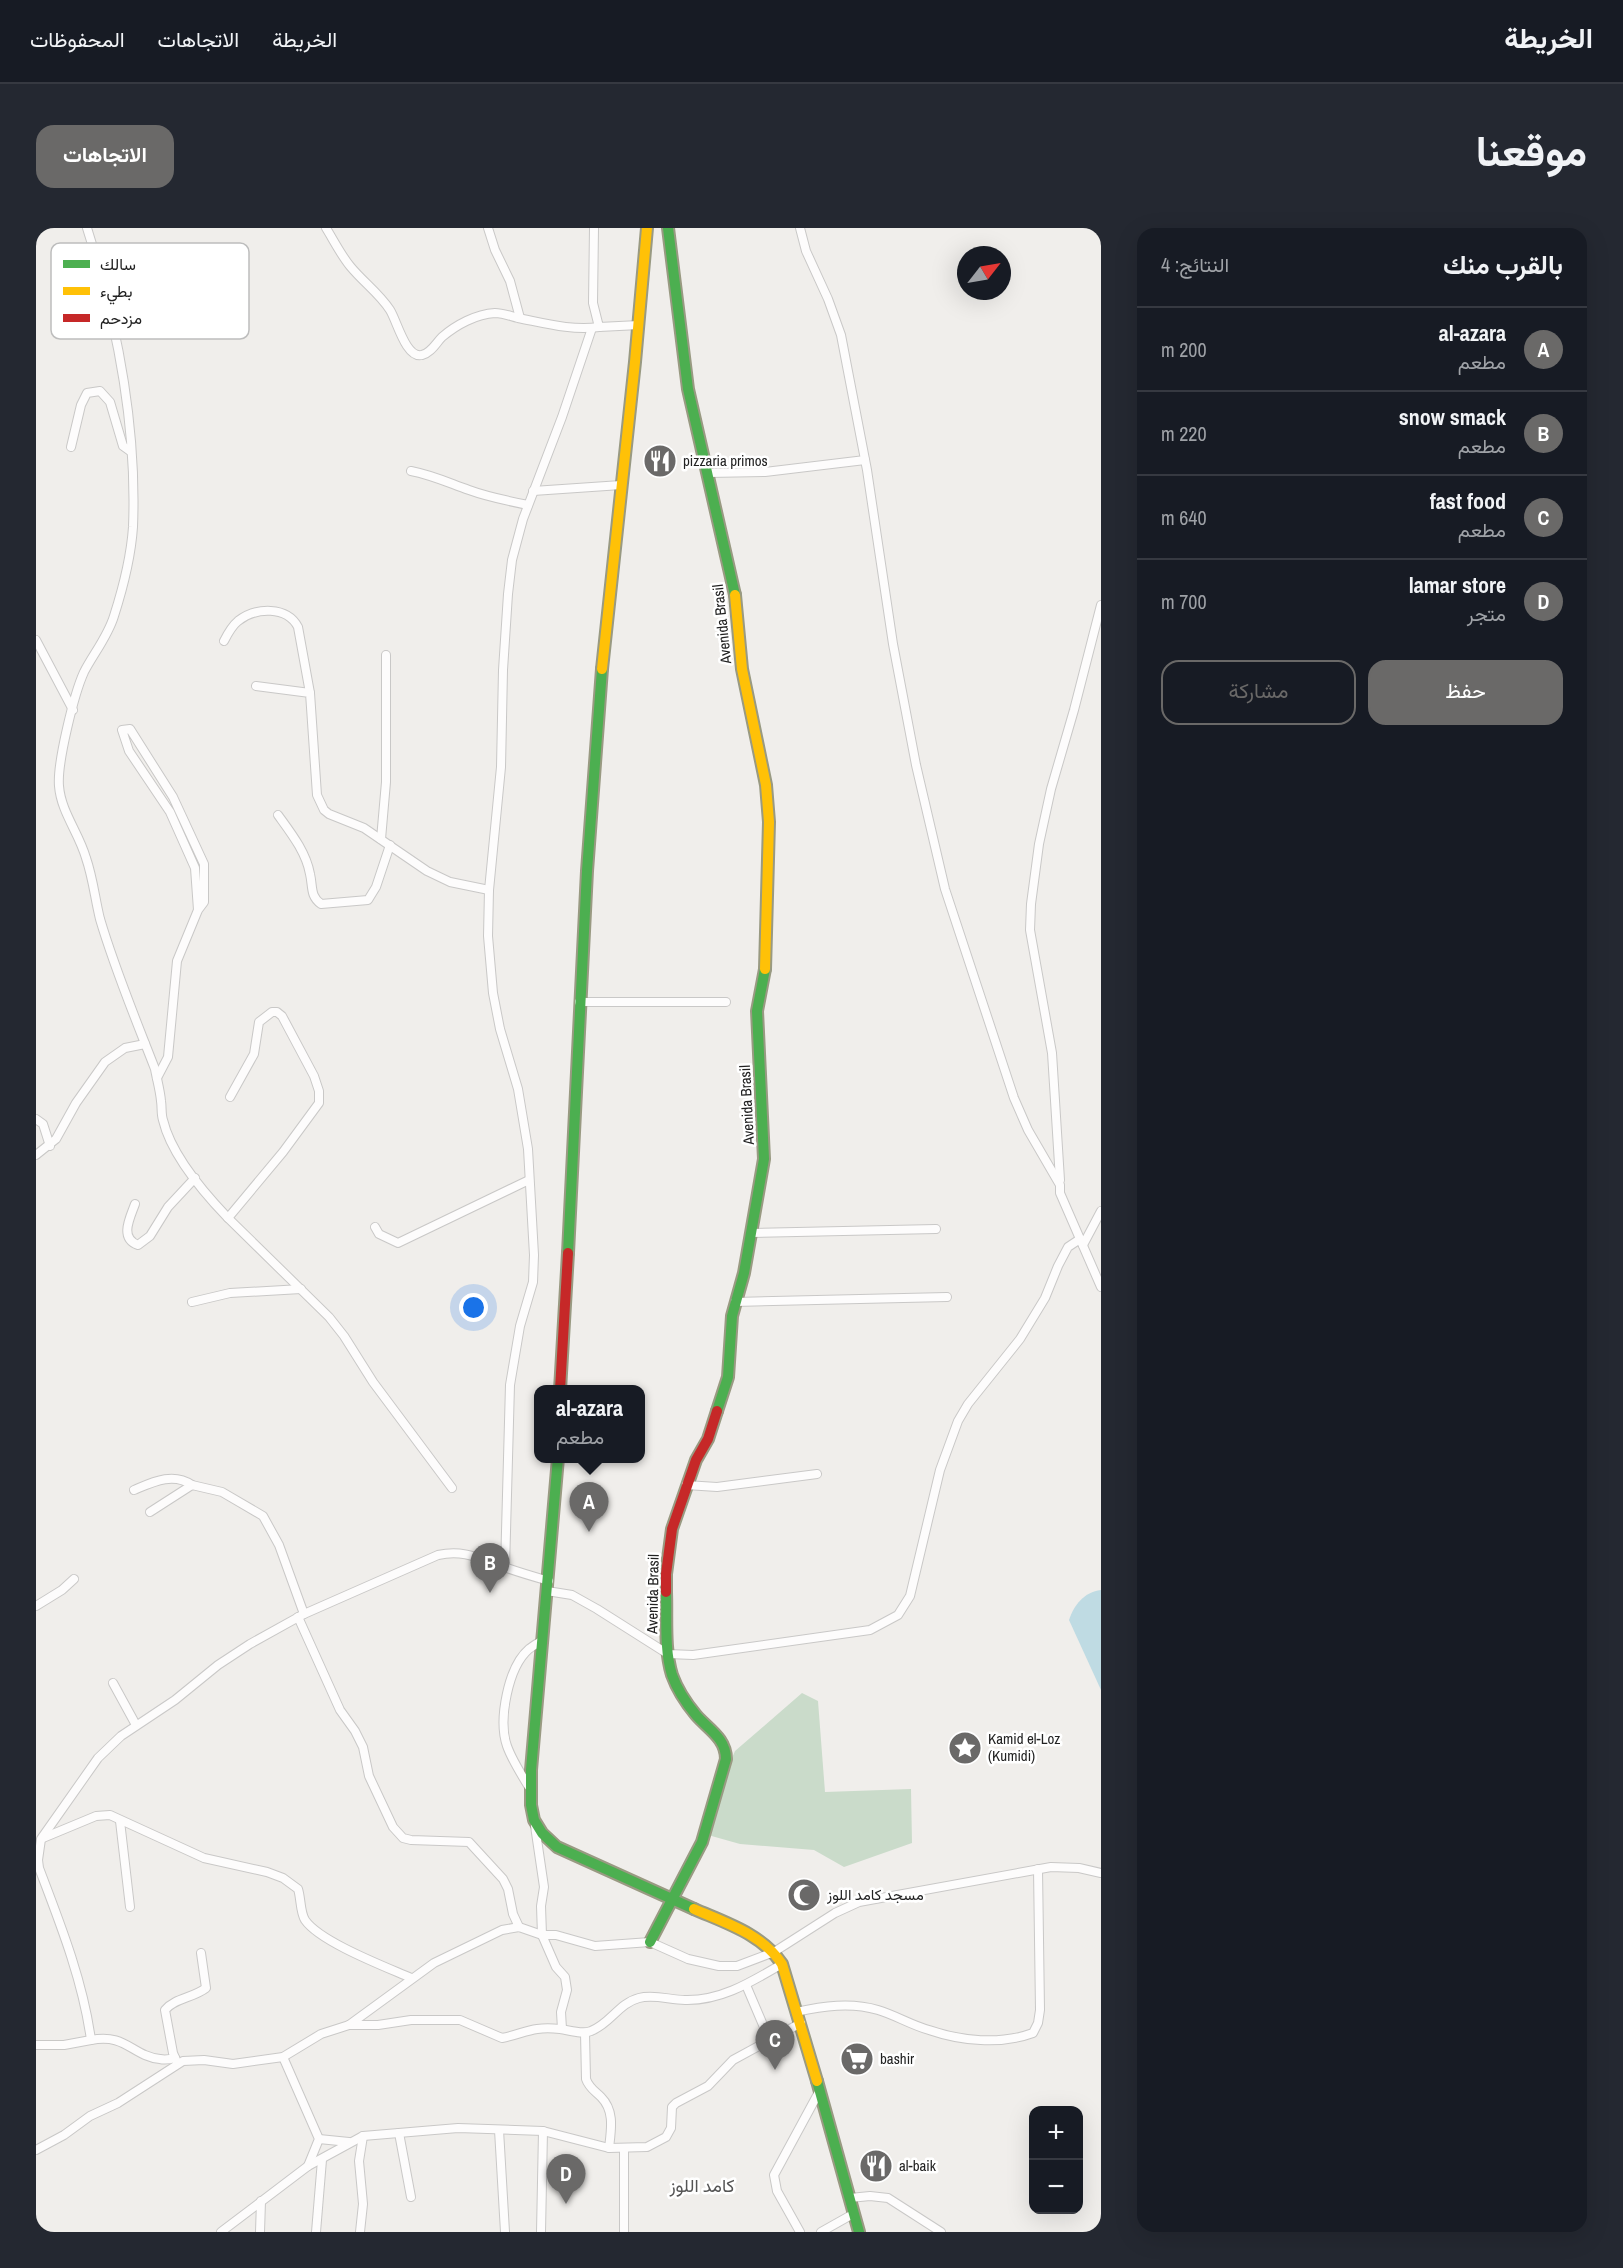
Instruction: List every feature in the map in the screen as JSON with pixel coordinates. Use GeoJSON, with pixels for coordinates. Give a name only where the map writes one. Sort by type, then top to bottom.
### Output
{"type":"FeatureCollection","features":[{"type":"Feature","properties":{"kind":"main road"},"geometry":{"type":"LineString","coordinates":[[561,1385],[567,1314],[568,1227],[579,1002],[594,764],[647,228]]}},
{"type":"Feature","properties":{"kind":"main road","name":"Avenida Brasil"},"geometry":{"type":"LineString","coordinates":[[650,1942],[702,1842],[726,1759],[721,1740],[709,1730],[681,1694],[672,1674],[666,1574],[672,1529],[696,1460],[708,1439],[728,1377],[732,1316],[751,1233],[764,1159],[757,1011],[764,980],[767,946],[769,822],[766,785],[742,669],[731,570],[688,389],[668,228]]}},
{"type":"Feature","properties":{"kind":"main road"},"geometry":{"type":"LineString","coordinates":[[558,1463],[548,1586],[541,1641],[531,1813],[534,1824],[557,1847],[748,1933],[774,1952],[782,1964],[801,2023],[859,2232]]}},
{"type":"Feature","properties":{"kind":"street"},"geometry":{"type":"LineString","coordinates":[[87,228],[92,243]]}},
{"type":"Feature","properties":{"kind":"street"},"geometry":{"type":"LineString","coordinates":[[326,228],[351,268],[369,284],[389,308],[405,343],[413,354],[421,356],[426,354],[451,330],[481,316],[495,313],[558,326],[639,325]]}},
{"type":"Feature","properties":{"kind":"street"},"geometry":{"type":"LineString","coordinates":[[488,228],[495,250],[510,281],[520,318]]}},
{"type":"Feature","properties":{"kind":"street"},"geometry":{"type":"LineString","coordinates":[[505,1568],[510,1385],[520,1326],[533,1282],[534,1255],[528,1149],[518,1089],[500,1029],[493,993],[488,936],[489,890],[500,791],[503,670],[508,594],[512,560],[528,505],[595,327],[592,303],[594,228]]}},
{"type":"Feature","properties":{"kind":"street"},"geometry":{"type":"LineString","coordinates":[[800,228],[806,251],[828,299],[841,335],[865,459],[897,666],[916,765],[945,889],[1014,1098],[1028,1130],[1060,1185]]}},
{"type":"Feature","properties":{"kind":"street"},"geometry":{"type":"LineString","coordinates":[[115,339],[124,389],[130,451],[133,527],[131,546],[114,617],[83,674],[73,710],[59,765],[61,801],[80,837],[88,861],[100,919],[157,1078],[162,1119],[172,1144],[195,1178],[228,1218],[329,1317],[373,1382],[452,1488]]}},
{"type":"Feature","properties":{"kind":"street"},"geometry":{"type":"LineString","coordinates":[[71,447],[81,405],[87,393],[100,391],[110,402],[123,446],[130,451]]}},
{"type":"Feature","properties":{"kind":"street"},"geometry":{"type":"LineString","coordinates":[[708,473],[765,472],[865,459]]}},
{"type":"Feature","properties":{"kind":"street"},"geometry":{"type":"LineString","coordinates":[[411,471],[438,477],[500,500],[528,505]]}},
{"type":"Feature","properties":{"kind":"street"},"geometry":{"type":"LineString","coordinates":[[533,491],[621,485]]}},
{"type":"Feature","properties":{"kind":"street"},"geometry":{"type":"LineString","coordinates":[[1101,605],[1051,789],[1039,843],[1030,930],[1052,1053],[1057,1107],[1057,1160],[1060,1193],[1101,1287]]}},
{"type":"Feature","properties":{"kind":"street"},"geometry":{"type":"LineString","coordinates":[[224,640],[229,630],[238,621],[251,613],[264,611],[286,614],[294,620],[298,627],[310,693],[317,795],[320,805],[329,814],[346,819],[381,838],[427,871],[450,882],[489,890]]}},
{"type":"Feature","properties":{"kind":"street"},"geometry":{"type":"LineString","coordinates":[[36,640],[73,710]]}},
{"type":"Feature","properties":{"kind":"street"},"geometry":{"type":"LineString","coordinates":[[381,838],[386,782],[386,656]]}},
{"type":"Feature","properties":{"kind":"street"},"geometry":{"type":"LineString","coordinates":[[256,686],[310,693]]}},
{"type":"Feature","properties":{"kind":"street"},"geometry":{"type":"LineString","coordinates":[[157,1078],[168,1057],[177,961],[198,910],[204,902],[204,864],[172,796],[129,729],[122,730],[129,750],[170,812],[195,868],[198,910]]}},
{"type":"Feature","properties":{"kind":"street"},"geometry":{"type":"LineString","coordinates":[[278,815],[302,853],[310,873],[312,894],[321,904],[368,900],[376,887],[390,845]]}},
{"type":"Feature","properties":{"kind":"street"},"geometry":{"type":"LineString","coordinates":[[579,1002],[726,1002]]}},
{"type":"Feature","properties":{"kind":"street"},"geometry":{"type":"LineString","coordinates":[[228,1218],[283,1152],[319,1103],[319,1091],[314,1076],[282,1016],[277,1012],[272,1012],[259,1022],[254,1054],[230,1097]]}},
{"type":"Feature","properties":{"kind":"street"},"geometry":{"type":"LineString","coordinates":[[36,1155],[50,1146],[60,1134],[93,1076],[105,1062],[125,1048],[145,1044]]}},
{"type":"Feature","properties":{"kind":"street"},"geometry":{"type":"LineString","coordinates":[[36,1119],[43,1124],[50,1146]]}},
{"type":"Feature","properties":{"kind":"street"},"geometry":{"type":"LineString","coordinates":[[135,1204],[126,1232],[129,1240],[138,1245],[150,1236],[168,1207],[195,1178]]}},
{"type":"Feature","properties":{"kind":"street"},"geometry":{"type":"LineString","coordinates":[[375,1227],[379,1234],[398,1243],[529,1180]]}},
{"type":"Feature","properties":{"kind":"street"},"geometry":{"type":"LineString","coordinates":[[91,2040],[83,1998],[71,1959],[37,1869],[39,1836],[98,1758],[114,1742],[250,1644],[301,1616],[438,1555],[453,1552],[475,1556],[572,1595],[669,1654],[693,1654],[870,1630],[897,1615],[910,1596],[934,1492],[950,1439],[958,1421],[1020,1339],[1045,1299],[1068,1247],[1081,1242],[1101,1211]]}},
{"type":"Feature","properties":{"kind":"street"},"geometry":{"type":"LineString","coordinates":[[751,1233],[936,1229]]}},
{"type":"Feature","properties":{"kind":"street"},"geometry":{"type":"LineString","coordinates":[[192,1302],[230,1293],[301,1289]]}},
{"type":"Feature","properties":{"kind":"street"},"geometry":{"type":"LineString","coordinates":[[735,1302],[947,1297]]}},
{"type":"Feature","properties":{"kind":"street"},"geometry":{"type":"LineString","coordinates":[[686,1485],[717,1487],[817,1474]]}},
{"type":"Feature","properties":{"kind":"street"},"geometry":{"type":"LineString","coordinates":[[134,1490],[168,1478],[182,1479],[192,1485],[222,1492],[263,1516],[279,1545],[301,1616],[340,1710],[363,1747],[369,1776],[393,1827],[403,1838],[411,1840],[470,1842],[503,1879],[508,1889],[513,1914],[519,1926]]}},
{"type":"Feature","properties":{"kind":"street"},"geometry":{"type":"LineString","coordinates":[[150,1512],[192,1485]]}},
{"type":"Feature","properties":{"kind":"street"},"geometry":{"type":"LineString","coordinates":[[36,1606],[62,1590],[74,1579]]}},
{"type":"Feature","properties":{"kind":"street"},"geometry":{"type":"LineString","coordinates":[[532,1791],[506,1745],[503,1723],[513,1673],[528,1649],[541,1641]]}},
{"type":"Feature","properties":{"kind":"street"},"geometry":{"type":"LineString","coordinates":[[112,1683],[136,1725]]}},
{"type":"Feature","properties":{"kind":"street"},"geometry":{"type":"LineString","coordinates":[[39,1836],[96,1816],[110,1815],[204,1858],[267,1872],[290,1881],[298,1889],[306,1920],[320,1933],[377,1964],[411,1978]]}},
{"type":"Feature","properties":{"kind":"street"},"geometry":{"type":"LineString","coordinates":[[120,1821],[130,1907]]}},
{"type":"Feature","properties":{"kind":"street"},"geometry":{"type":"LineString","coordinates":[[534,1824],[544,1887],[541,1906],[542,1935],[555,1967],[565,1977],[567,1990],[561,2012],[562,2029]]}},
{"type":"Feature","properties":{"kind":"street"},"geometry":{"type":"LineString","coordinates":[[349,2025],[434,1963],[501,1930],[519,1926],[542,1935],[556,1935],[595,1946],[650,1942],[688,1959],[719,1966],[737,1966],[774,1952],[835,1913],[859,1902],[1038,1869],[1064,1867],[1101,1873]]}},
{"type":"Feature","properties":{"kind":"street"},"geometry":{"type":"LineString","coordinates":[[796,2012],[829,2005],[861,2007],[878,2010],[928,2030],[965,2040],[1011,2038],[1033,2033],[1038,2023],[1040,2010],[1038,1869]]}},
{"type":"Feature","properties":{"kind":"street"},"geometry":{"type":"LineString","coordinates":[[176,2061],[165,2010],[172,2003],[197,1994],[206,1988],[201,1953]]}},
{"type":"Feature","properties":{"kind":"street"},"geometry":{"type":"LineString","coordinates":[[36,2045],[64,2045],[113,2038],[144,2054],[160,2059],[242,2063],[283,2056],[321,2034],[349,2025],[378,2025],[411,2020],[460,2020],[502,2038],[530,2029],[562,2029],[585,2033],[605,2024],[626,2004],[637,1998],[650,1996],[674,2000],[702,2000],[746,1985],[782,1964]]}},
{"type":"Feature","properties":{"kind":"street"},"geometry":{"type":"LineString","coordinates":[[746,1985],[769,2039]]}},
{"type":"Feature","properties":{"kind":"street"},"geometry":{"type":"LineString","coordinates":[[221,2232],[308,2166],[363,2136],[458,2128],[543,2131],[609,2148],[647,2147],[666,2137],[671,2128],[672,2107],[676,2103],[708,2086],[726,2065],[801,2023]]}},
{"type":"Feature","properties":{"kind":"street"},"geometry":{"type":"LineString","coordinates":[[585,2033],[586,2079],[588,2085],[602,2098],[609,2109],[612,2124],[609,2148]]}},
{"type":"Feature","properties":{"kind":"street"},"geometry":{"type":"LineString","coordinates":[[283,2056],[319,2139],[308,2166]]}},
{"type":"Feature","properties":{"kind":"street"},"geometry":{"type":"LineString","coordinates":[[36,2150],[90,2116],[118,2103],[176,2061]]}},
{"type":"Feature","properties":{"kind":"street"},"geometry":{"type":"LineString","coordinates":[[800,2232],[777,2191],[774,2175],[819,2092]]}},
{"type":"Feature","properties":{"kind":"street"},"geometry":{"type":"LineString","coordinates":[[499,2130],[505,2232]]}},
{"type":"Feature","properties":{"kind":"street"},"geometry":{"type":"LineString","coordinates":[[541,2232],[543,2131]]}},
{"type":"Feature","properties":{"kind":"street"},"geometry":{"type":"LineString","coordinates":[[399,2133],[411,2197]]}},
{"type":"Feature","properties":{"kind":"street"},"geometry":{"type":"LineString","coordinates":[[360,2232],[363,2204],[359,2161],[363,2136]]}},
{"type":"Feature","properties":{"kind":"street"},"geometry":{"type":"LineString","coordinates":[[319,2139],[349,2142]]}},
{"type":"Feature","properties":{"kind":"street"},"geometry":{"type":"LineString","coordinates":[[624,2148],[624,2232]]}},
{"type":"Feature","properties":{"kind":"street"},"geometry":{"type":"LineString","coordinates":[[316,2232],[322,2160]]}},
{"type":"Feature","properties":{"kind":"street"},"geometry":{"type":"LineString","coordinates":[[850,2198],[870,2196],[888,2198],[941,2232]]}},
{"type":"Feature","properties":{"kind":"street"},"geometry":{"type":"LineString","coordinates":[[260,2232],[261,2201]]}},
{"type":"Feature","properties":{"kind":"street"},"geometry":{"type":"LineString","coordinates":[[821,2232],[854,2214]]}},
{"type":"Feature","properties":{"kind":"green space"},"geometry":{"type":"Polygon","coordinates":[[[802,1693],[818,1701],[825,1792],[911,1789],[912,1843],[844,1867],[814,1850],[740,1844],[708,1835],[713,1802],[735,1751],[802,1693]]]}},
{"type":"Feature","properties":{"kind":"water"},"geometry":{"type":"Polygon","coordinates":[[[1101,1590],[1101,1690],[1069,1620],[1080,1600],[1090,1593],[1101,1590]]]}},
{"type":"Feature","properties":{"kind":"traffic: fast"},"geometry":{"type":"LineString","coordinates":[[668,228],[688,389],[735,595]]}},
{"type":"Feature","properties":{"kind":"traffic: fast"},"geometry":{"type":"LineString","coordinates":[[568,1253],[587,871],[602,669]]}},
{"type":"Feature","properties":{"kind":"traffic: fast"},"geometry":{"type":"LineString","coordinates":[[717,1411],[728,1377],[732,1316],[744,1273],[764,1159],[757,1011],[765,969]]}},
{"type":"Feature","properties":{"kind":"traffic: fast"},"geometry":{"type":"LineString","coordinates":[[558,1463],[531,1770],[531,1805],[534,1820],[542,1833],[557,1847],[694,1909]]}},
{"type":"Feature","properties":{"kind":"traffic: fast"},"geometry":{"type":"LineString","coordinates":[[650,1942],[702,1842],[726,1759],[720,1740],[689,1706],[672,1675],[667,1644],[666,1592]]}},
{"type":"Feature","properties":{"kind":"traffic: fast"},"geometry":{"type":"LineString","coordinates":[[817,2081],[859,2232]]}},
{"type":"Feature","properties":{"kind":"traffic: slow"},"geometry":{"type":"LineString","coordinates":[[602,669],[647,228]]}},
{"type":"Feature","properties":{"kind":"traffic: slow"},"geometry":{"type":"LineString","coordinates":[[735,595],[742,669],[766,785],[769,822],[765,969]]}},
{"type":"Feature","properties":{"kind":"traffic: slow"},"geometry":{"type":"LineString","coordinates":[[694,1909],[743,1930],[764,1945],[782,1964],[817,2081]]}},
{"type":"Feature","properties":{"kind":"traffic: jam"},"geometry":{"type":"LineString","coordinates":[[560,1385],[568,1253]]}},
{"type":"Feature","properties":{"kind":"traffic: jam"},"geometry":{"type":"LineString","coordinates":[[666,1592],[672,1529],[696,1460],[708,1439],[717,1411]]}},
{"type":"Feature","properties":{"kind":"place","name":"pizzaria primos"},"geometry":{"type":"Point","coordinates":[660,461]}},
{"type":"Feature","properties":{"kind":"place","name":"al-azara"},"geometry":{"type":"Point","coordinates":[589,1532]}},
{"type":"Feature","properties":{"kind":"place","name":"snow smack"},"geometry":{"type":"Point","coordinates":[490,1593]}},
{"type":"Feature","properties":{"kind":"place","name":"Kamid el-Loz (Kumidi)"},"geometry":{"type":"Point","coordinates":[965,1748]}},
{"type":"Feature","properties":{"kind":"place","name":"مسجد كامد اللوز"},"geometry":{"type":"Point","coordinates":[804,1895]}},
{"type":"Feature","properties":{"kind":"place","name":"bashir"},"geometry":{"type":"Point","coordinates":[857,2059]}},
{"type":"Feature","properties":{"kind":"place","name":"fast food"},"geometry":{"type":"Point","coordinates":[775,2070]}},
{"type":"Feature","properties":{"kind":"place","name":"al-baik"},"geometry":{"type":"Point","coordinates":[876,2166]}},
{"type":"Feature","properties":{"kind":"place","name":"lamar store"},"geometry":{"type":"Point","coordinates":[566,2204]}},
{"type":"Feature","properties":{"kind":"district","name":"كامد اللوز"},"geometry":{"type":"Point","coordinates":[702,2186]}}]}
